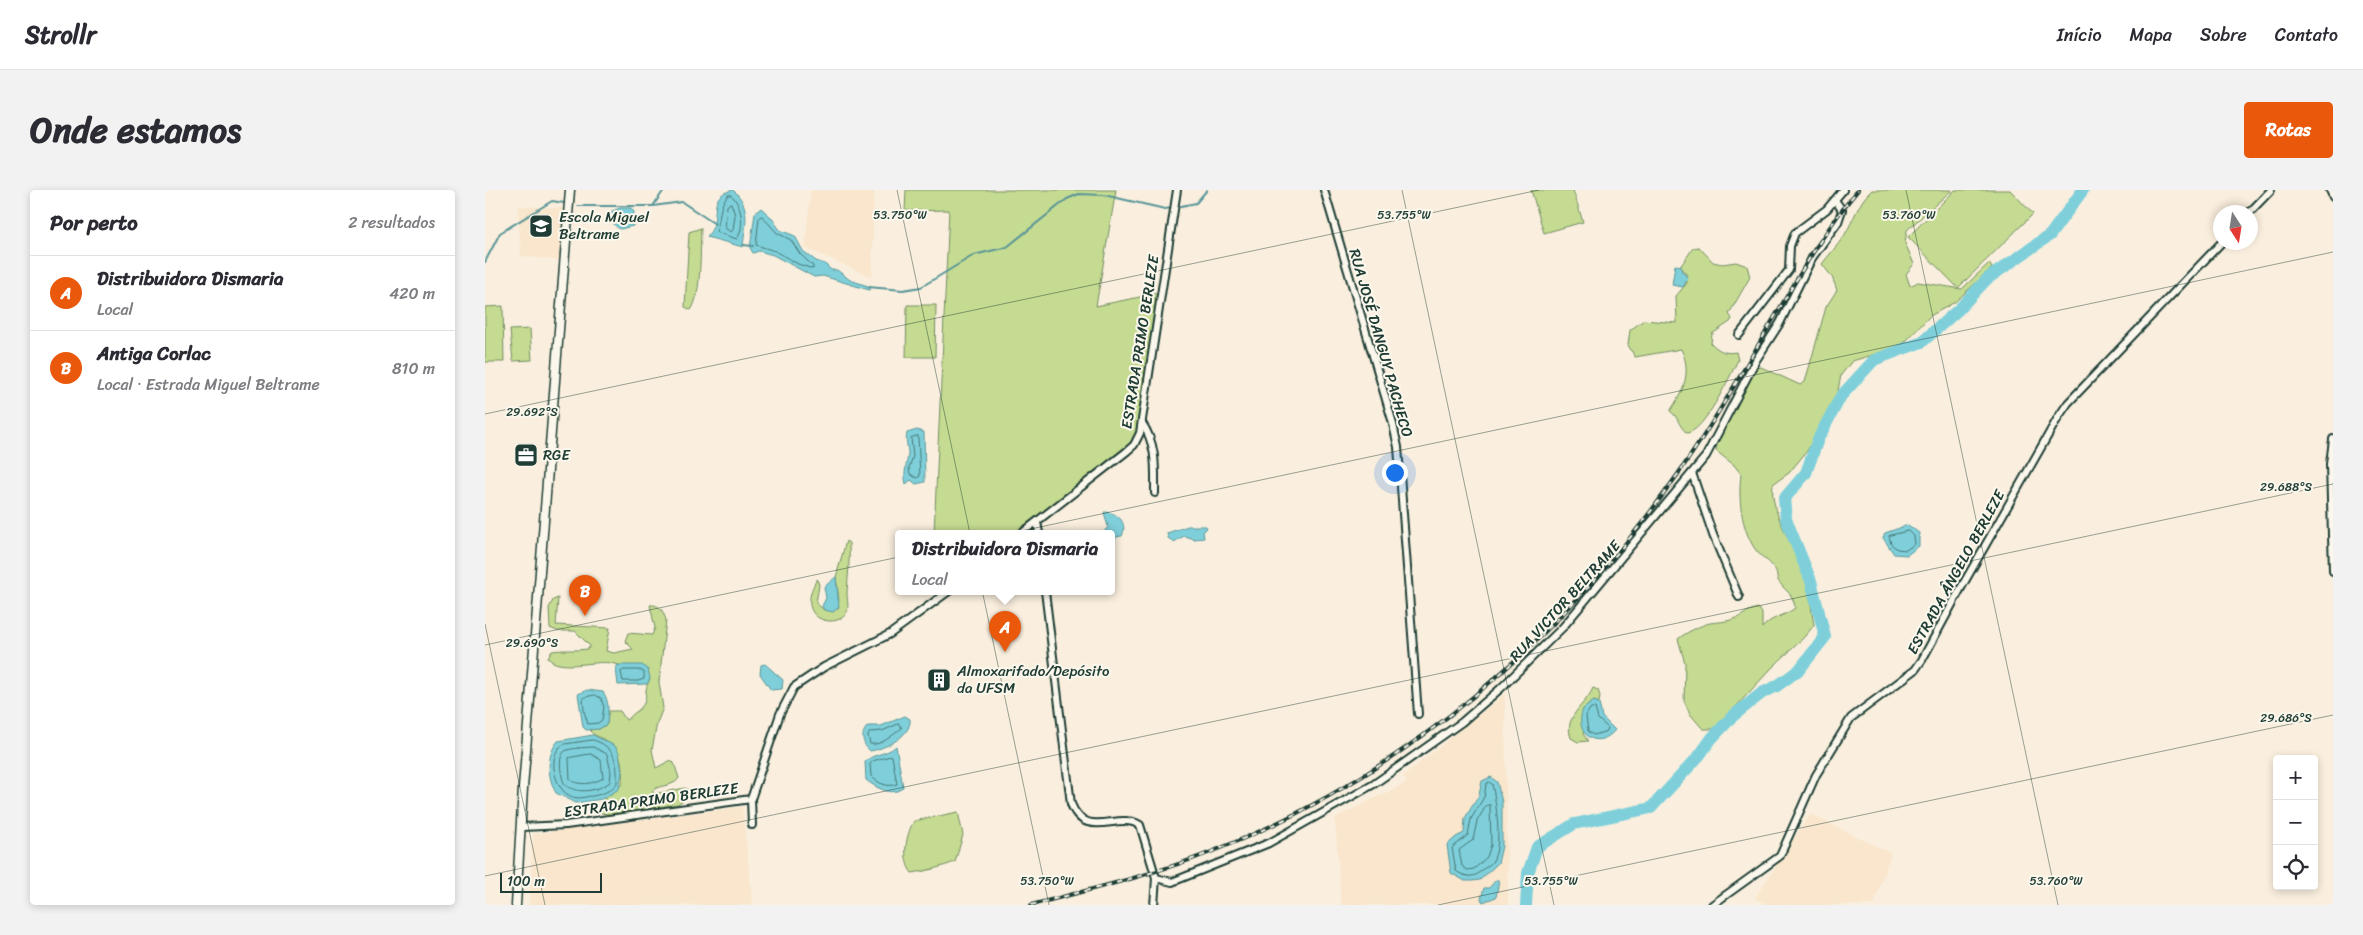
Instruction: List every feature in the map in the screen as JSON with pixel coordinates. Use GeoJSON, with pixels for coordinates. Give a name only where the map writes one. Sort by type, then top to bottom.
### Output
{"type":"FeatureCollection","features":[{"type":"Feature","properties":{"kind":"street"},"geometry":{"type":"LineString","coordinates":[[516,905],[554,376],[570,190]]}},
{"type":"Feature","properties":{"kind":"street","name":"ESTRADA PRIMO BERLEZE"},"geometry":{"type":"LineString","coordinates":[[1026,530],[1126,452],[1134,445],[1140,433],[1177,190]]}},
{"type":"Feature","properties":{"kind":"street","name":"RUA JOSÉ DANGUY PACHECO"},"geometry":{"type":"LineString","coordinates":[[1324,190],[1398,446],[1418,714]]}},
{"type":"Feature","properties":{"kind":"street"},"geometry":{"type":"LineString","coordinates":[[1739,335],[1789,270],[1790,246],[1795,233],[1821,214],[1843,190]]}},
{"type":"Feature","properties":{"kind":"street"},"geometry":{"type":"LineString","coordinates":[[2257,205],[2271,190]]}},
{"type":"Feature","properties":{"kind":"street"},"geometry":{"type":"LineString","coordinates":[[2330,190],[2333,197]]}},
{"type":"Feature","properties":{"kind":"street","name":"RUA VICTOR BELTRAME"},"geometry":{"type":"LineString","coordinates":[[1156,878],[1173,882],[1269,843],[1374,784],[1463,722],[1500,690],[1563,627],[1706,456],[1756,360],[1784,316],[1812,258],[1838,222],[1842,210],[1835,200]]}},
{"type":"Feature","properties":{"kind":"street","name":"ESTRADA ÂNGELO BERLEZE"},"geometry":{"type":"LineString","coordinates":[[1712,905],[1780,856],[1816,776],[1845,726],[1851,718],[1915,670],[1922,660],[1961,588],[2068,403],[2214,250]]}},
{"type":"Feature","properties":{"kind":"street"},"geometry":{"type":"LineString","coordinates":[[1142,423],[1149,432],[1155,451],[1155,494]]}},
{"type":"Feature","properties":{"kind":"street"},"geometry":{"type":"LineString","coordinates":[[2333,438],[2330,464],[2333,570]]}},
{"type":"Feature","properties":{"kind":"street"},"geometry":{"type":"LineString","coordinates":[[1692,473],[1713,535],[1739,597]]}},
{"type":"Feature","properties":{"kind":"street"},"geometry":{"type":"LineString","coordinates":[[1037,522],[1038,530]]}},
{"type":"Feature","properties":{"kind":"street","name":"ESTRADA PRIMO BERLEZE"},"geometry":{"type":"LineString","coordinates":[[521,827],[565,825],[751,798],[780,714],[794,687],[824,667],[890,634],[944,595]]}},
{"type":"Feature","properties":{"kind":"street"},"geometry":{"type":"LineString","coordinates":[[1045,595],[1071,804],[1078,816],[1083,820],[1102,824],[1131,821],[1140,825],[1156,878],[1154,905]]}},
{"type":"Feature","properties":{"kind":"street"},"geometry":{"type":"LineString","coordinates":[[751,798],[752,825]]}},
{"type":"Feature","properties":{"kind":"shaded area"},"geometry":{"type":"Polygon","coordinates":[[[811,190],[874,190],[872,277],[805,248],[811,190]]]}},
{"type":"Feature","properties":{"kind":"shaded area","name":"Escola Miguel Beltrame"},"geometry":{"type":"Polygon","coordinates":[[[518,206],[563,208],[561,261],[521,256],[518,206]]]}},
{"type":"Feature","properties":{"kind":"shaded area"},"geometry":{"type":"Polygon","coordinates":[[[1505,694],[1508,905],[1341,905],[1335,818],[1407,782],[1403,776],[1505,694]]]}},
{"type":"Feature","properties":{"kind":"shaded area"},"geometry":{"type":"Polygon","coordinates":[[[742,807],[753,905],[529,905],[533,834],[742,807]]]}},
{"type":"Feature","properties":{"kind":"shaded area"},"geometry":{"type":"Polygon","coordinates":[[[1810,814],[1891,853],[1874,905],[1767,905],[1755,898],[1810,814]]]}},
{"type":"Feature","properties":{"kind":"green space"},"geometry":{"type":"Polygon","coordinates":[[[906,190],[1116,190],[1096,306],[1159,293],[1138,429],[1132,442],[1020,530],[934,530],[949,210],[905,211],[906,190]]]}},
{"type":"Feature","properties":{"kind":"green space"},"geometry":{"type":"Polygon","coordinates":[[[1531,190],[1573,190],[1583,222],[1544,233],[1531,190]]]}},
{"type":"Feature","properties":{"kind":"green space"},"geometry":{"type":"Polygon","coordinates":[[[1872,190],[1952,190],[1907,230],[1905,243],[1914,264],[1906,274],[1910,286],[1918,282],[1962,289],[1989,263],[1992,268],[1955,302],[1930,316],[1905,342],[1890,350],[1852,361],[1841,375],[1837,396],[1807,451],[1789,473],[1773,484],[1773,495],[1779,518],[1805,575],[1814,625],[1714,729],[1703,729],[1690,714],[1684,701],[1685,663],[1678,639],[1702,626],[1731,620],[1758,608],[1762,613],[1762,628],[1770,621],[1795,608],[1791,596],[1778,580],[1775,570],[1757,552],[1750,541],[1742,513],[1741,474],[1734,465],[1716,451],[1717,443],[1756,368],[1761,367],[1800,385],[1805,382],[1826,307],[1837,290],[1832,277],[1822,264],[1844,236],[1860,206],[1872,190]]]}},
{"type":"Feature","properties":{"kind":"green space"},"geometry":{"type":"Polygon","coordinates":[[[1955,190],[2010,190],[2033,214],[1958,288],[1908,237],[1955,190]]]}},
{"type":"Feature","properties":{"kind":"green space"},"geometry":{"type":"Polygon","coordinates":[[[701,228],[699,282],[695,303],[691,310],[685,307],[689,232],[701,228]]]}},
{"type":"Feature","properties":{"kind":"green space"},"geometry":{"type":"Polygon","coordinates":[[[1699,247],[1713,262],[1722,264],[1736,262],[1747,266],[1750,277],[1729,314],[1732,319],[1730,322],[1712,334],[1711,343],[1722,351],[1736,352],[1738,360],[1708,414],[1694,430],[1687,433],[1670,411],[1685,381],[1686,365],[1681,349],[1635,357],[1628,345],[1630,330],[1644,320],[1677,323],[1676,296],[1687,283],[1686,274],[1680,267],[1693,248],[1699,247]]]}},
{"type":"Feature","properties":{"kind":"green space"},"geometry":{"type":"Polygon","coordinates":[[[907,305],[936,305],[935,357],[906,357],[907,305]]]}},
{"type":"Feature","properties":{"kind":"green space"},"geometry":{"type":"Polygon","coordinates":[[[503,306],[504,362],[485,362],[485,307],[503,306]]]}},
{"type":"Feature","properties":{"kind":"green space"},"geometry":{"type":"Polygon","coordinates":[[[530,329],[532,360],[513,361],[510,330],[530,329]]]}},
{"type":"Feature","properties":{"kind":"green space"},"geometry":{"type":"Polygon","coordinates":[[[846,541],[849,543],[848,610],[842,618],[827,621],[813,613],[810,605],[811,594],[817,579],[819,585],[816,603],[824,610],[839,601],[836,577],[846,541]]]}},
{"type":"Feature","properties":{"kind":"green space"},"geometry":{"type":"Polygon","coordinates":[[[558,598],[556,625],[610,628],[606,651],[614,653],[633,649],[625,641],[628,633],[652,635],[655,628],[650,605],[659,607],[662,611],[666,620],[659,682],[663,708],[657,723],[652,750],[656,768],[671,760],[674,763],[679,778],[674,783],[653,790],[653,794],[685,788],[689,790],[688,797],[678,804],[614,815],[601,813],[598,806],[622,784],[622,769],[618,753],[603,739],[590,731],[593,728],[599,729],[607,724],[608,711],[620,711],[626,720],[641,708],[644,704],[647,684],[650,679],[615,664],[603,662],[568,665],[553,662],[548,658],[552,651],[588,649],[590,646],[575,631],[557,631],[550,628],[549,608],[553,600],[558,598]]]}},
{"type":"Feature","properties":{"kind":"green space"},"geometry":{"type":"Polygon","coordinates":[[[1593,688],[1598,690],[1600,696],[1599,703],[1594,701],[1583,734],[1588,741],[1578,742],[1571,738],[1570,723],[1576,711],[1593,688]]]}},
{"type":"Feature","properties":{"kind":"green space"},"geometry":{"type":"Polygon","coordinates":[[[958,812],[963,835],[955,862],[934,869],[912,873],[907,861],[906,847],[914,821],[958,812]]]}},
{"type":"Feature","properties":{"kind":"water"},"geometry":{"type":"Polygon","coordinates":[[[733,190],[739,196],[745,209],[746,223],[743,247],[707,237],[713,226],[719,198],[726,192],[733,190]]]}},
{"type":"Feature","properties":{"kind":"water"},"geometry":{"type":"Polygon","coordinates":[[[620,208],[631,208],[634,212],[633,226],[620,229],[614,224],[612,211],[620,208]]]}},
{"type":"Feature","properties":{"kind":"water"},"geometry":{"type":"Polygon","coordinates":[[[761,208],[771,217],[780,230],[795,236],[803,251],[816,261],[825,264],[831,270],[837,270],[850,280],[871,287],[869,290],[823,276],[814,277],[773,255],[759,251],[753,253],[750,248],[755,213],[761,208]]]}},
{"type":"Feature","properties":{"kind":"water"},"geometry":{"type":"Polygon","coordinates":[[[1675,265],[1681,266],[1681,270],[1688,278],[1683,287],[1672,285],[1675,265]]]}},
{"type":"Feature","properties":{"kind":"water"},"geometry":{"type":"Polygon","coordinates":[[[917,430],[924,432],[925,482],[916,484],[911,480],[906,484],[907,433],[917,430]]]}},
{"type":"Feature","properties":{"kind":"water"},"geometry":{"type":"Polygon","coordinates":[[[1104,512],[1114,514],[1123,523],[1124,531],[1122,536],[1116,537],[1115,539],[1115,530],[1106,530],[1108,527],[1104,512]]]}},
{"type":"Feature","properties":{"kind":"water"},"geometry":{"type":"Polygon","coordinates":[[[1908,525],[1919,533],[1919,546],[1907,555],[1894,554],[1883,538],[1885,533],[1908,525]]]}},
{"type":"Feature","properties":{"kind":"water"},"geometry":{"type":"Polygon","coordinates":[[[1188,526],[1206,526],[1207,528],[1203,532],[1204,538],[1195,539],[1184,536],[1174,542],[1168,538],[1167,533],[1188,526]]]}},
{"type":"Feature","properties":{"kind":"water"},"geometry":{"type":"Polygon","coordinates":[[[836,577],[839,607],[833,612],[824,610],[822,606],[826,598],[824,587],[836,577]]]}},
{"type":"Feature","properties":{"kind":"water"},"geometry":{"type":"Polygon","coordinates":[[[765,664],[783,680],[782,689],[771,690],[760,674],[761,665],[765,664]]]}},
{"type":"Feature","properties":{"kind":"water"},"geometry":{"type":"Polygon","coordinates":[[[618,665],[642,665],[648,669],[650,679],[647,684],[618,685],[616,668],[618,665]]]}},
{"type":"Feature","properties":{"kind":"water"},"geometry":{"type":"Polygon","coordinates":[[[587,690],[603,692],[607,700],[607,724],[599,729],[586,730],[583,727],[578,694],[587,690]]]}},
{"type":"Feature","properties":{"kind":"water"},"geometry":{"type":"Polygon","coordinates":[[[1594,701],[1599,703],[1602,717],[1615,730],[1601,739],[1589,737],[1584,733],[1581,726],[1583,709],[1594,701]]]}},
{"type":"Feature","properties":{"kind":"water"},"geometry":{"type":"Polygon","coordinates":[[[905,716],[910,719],[907,731],[902,736],[882,748],[870,751],[867,748],[863,735],[868,726],[881,726],[905,716]]]}},
{"type":"Feature","properties":{"kind":"water"},"geometry":{"type":"Polygon","coordinates":[[[593,735],[615,746],[619,753],[622,772],[619,789],[602,799],[576,803],[556,793],[553,787],[549,766],[551,753],[558,741],[593,735]]]}},
{"type":"Feature","properties":{"kind":"water"},"geometry":{"type":"Polygon","coordinates":[[[896,746],[903,787],[894,792],[874,786],[866,780],[865,762],[896,746]]]}},
{"type":"Feature","properties":{"kind":"water"},"geometry":{"type":"Polygon","coordinates":[[[1491,777],[1497,782],[1502,802],[1502,846],[1498,863],[1480,880],[1465,881],[1451,873],[1447,845],[1464,833],[1465,818],[1479,795],[1482,781],[1491,777]]]}},
{"type":"Feature","properties":{"kind":"water"},"geometry":{"type":"Polygon","coordinates":[[[1496,880],[1499,880],[1496,897],[1483,902],[1481,899],[1484,888],[1489,888],[1496,880]]]}},
{"type":"Feature","properties":{"kind":"waterway"},"geometry":{"type":"LineString","coordinates":[[578,206],[653,206],[664,190]]}},
{"type":"Feature","properties":{"kind":"waterway"},"geometry":{"type":"LineString","coordinates":[[1176,207],[1196,203],[1207,190]]}},
{"type":"Feature","properties":{"kind":"waterway"},"geometry":{"type":"LineString","coordinates":[[1526,905],[1528,873],[1537,847],[1574,824],[1651,808],[1733,716],[1762,693],[1777,686],[1799,670],[1825,637],[1811,581],[1786,519],[1784,499],[1806,473],[1818,439],[1841,396],[1874,360],[1922,342],[1959,309],[1987,279],[2050,235],[2083,190]]}},
{"type":"Feature","properties":{"kind":"waterway"},"geometry":{"type":"LineString","coordinates":[[868,287],[903,290],[921,287],[974,255],[1007,247],[1067,199],[1079,194],[1104,195],[1165,209],[1171,208]]}},
{"type":"Feature","properties":{"kind":"waterway"},"geometry":{"type":"LineString","coordinates":[[485,262],[500,233],[552,201],[564,203]]}},
{"type":"Feature","properties":{"kind":"waterway"},"geometry":{"type":"LineString","coordinates":[[653,206],[682,202],[715,224]]}},
{"type":"Feature","properties":{"kind":"waterway"},"geometry":{"type":"LineString","coordinates":[[743,245],[753,246]]}},
{"type":"Feature","properties":{"kind":"railway"},"geometry":{"type":"LineString","coordinates":[[1031,905],[1167,868],[1211,852],[1281,821],[1348,785],[1412,743],[1472,698],[1529,647],[1583,593],[1632,535],[1691,455],[1813,252],[1858,190]]}},
{"type":"Feature","properties":{"kind":"place","name":"Escola Miguel Beltrame"},"geometry":{"type":"Point","coordinates":[541,226]}},
{"type":"Feature","properties":{"kind":"place","name":"RGE"},"geometry":{"type":"Point","coordinates":[526,455]}},
{"type":"Feature","properties":{"kind":"place","name":"Antiga Corlac"},"geometry":{"type":"Point","coordinates":[585,616]}},
{"type":"Feature","properties":{"kind":"place","name":"Distribuidora Dismaria"},"geometry":{"type":"Point","coordinates":[1005,652]}},
{"type":"Feature","properties":{"kind":"place","name":"Almoxarifado/Depósito da UFSM"},"geometry":{"type":"Point","coordinates":[939,680]}}]}
